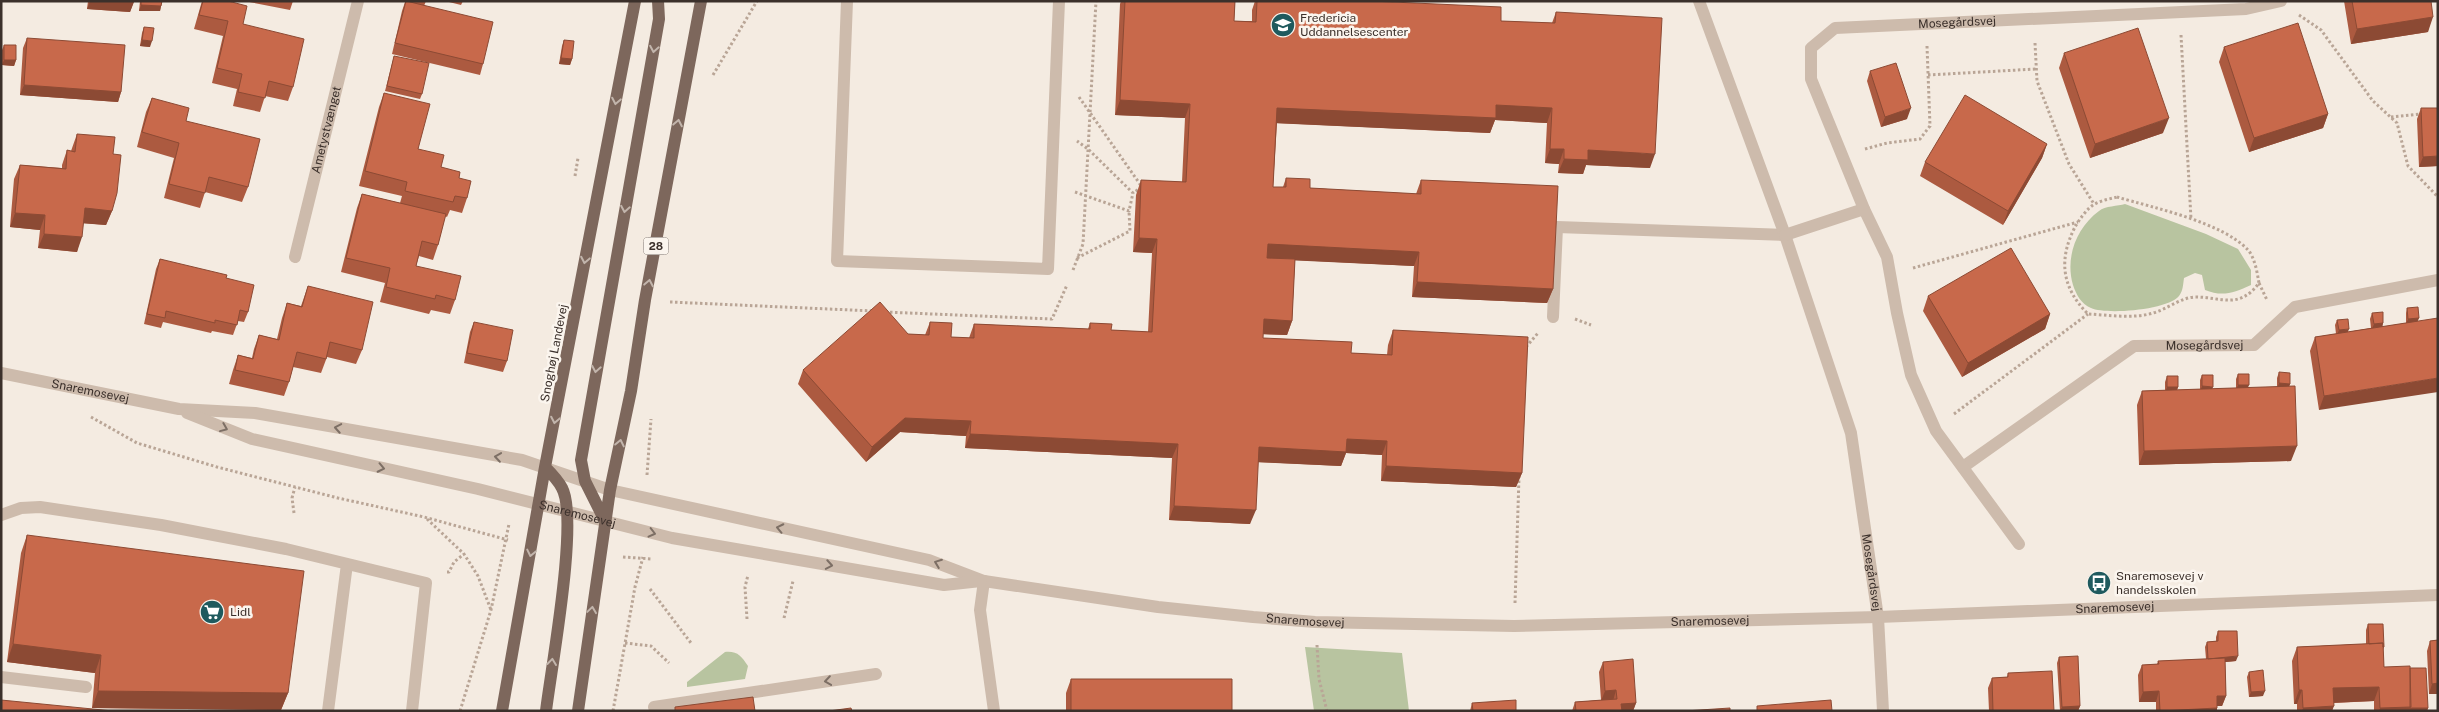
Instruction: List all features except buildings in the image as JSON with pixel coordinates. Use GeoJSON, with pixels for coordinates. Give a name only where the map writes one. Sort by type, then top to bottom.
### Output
{"type":"FeatureCollection","features":[{"type":"Feature","properties":{"kind":"main road","name":"Snoghøj Landevej"},"geometry":{"type":"LineString","coordinates":[[502,711],[545,467],[635,1]]}},
{"type":"Feature","properties":{"kind":"main road"},"geometry":{"type":"LineString","coordinates":[[605,521],[585,481],[581,460],[660,19],[658,1]]}},
{"type":"Feature","properties":{"kind":"main road","name":"28"},"geometry":{"type":"LineString","coordinates":[[578,711],[610,490],[631,392],[701,1]]}},
{"type":"Feature","properties":{"kind":"main road"},"geometry":{"type":"LineString","coordinates":[[545,467],[562,488],[568,511],[564,575],[546,711]]}},
{"type":"Feature","properties":{"kind":"street","name":"Ametystvænget"},"geometry":{"type":"LineString","coordinates":[[295,257],[358,1]]}},
{"type":"Feature","properties":{"kind":"street"},"geometry":{"type":"LineString","coordinates":[[847,1],[837,261],[1048,269],[1059,1]]}},
{"type":"Feature","properties":{"kind":"street","name":"Mosegårdsvej"},"geometry":{"type":"LineString","coordinates":[[1700,1],[1785,235],[1851,433],[1878,617],[1883,711]]}},
{"type":"Feature","properties":{"kind":"street","name":"Mosegårdsvej"},"geometry":{"type":"LineString","coordinates":[[2019,544],[1935,428],[1912,375],[1887,257],[1864,209],[1811,79],[1811,48],[1835,28],[2246,9],[2280,1]]}},
{"type":"Feature","properties":{"kind":"street"},"geometry":{"type":"LineString","coordinates":[[1553,317],[1558,227],[1785,235],[1864,209]]}},
{"type":"Feature","properties":{"kind":"street","name":"Mosegårdsvej"},"geometry":{"type":"LineString","coordinates":[[1963,467],[2134,346],[2254,345],[2295,307],[2438,280]]}},
{"type":"Feature","properties":{"kind":"street","name":"Snaremosevej"},"geometry":{"type":"LineString","coordinates":[[1,374],[178,409],[255,413],[522,460],[610,490],[643,499],[929,560],[984,581],[1158,607],[1315,622],[1514,626],[1878,617],[2438,596]]}},
{"type":"Feature","properties":{"kind":"street","name":"Snaremosevej"},"geometry":{"type":"LineString","coordinates":[[178,409],[252,439],[568,511],[672,538],[944,584],[984,581]]}},
{"type":"Feature","properties":{"kind":"street"},"geometry":{"type":"LineString","coordinates":[[1,515],[21,508],[40,507],[161,525],[286,549],[426,584],[412,711]]}},
{"type":"Feature","properties":{"kind":"street"},"geometry":{"type":"LineString","coordinates":[[328,711],[347,564]]}},
{"type":"Feature","properties":{"kind":"street"},"geometry":{"type":"LineString","coordinates":[[984,581],[980,610],[994,711]]}},
{"type":"Feature","properties":{"kind":"street"},"geometry":{"type":"LineString","coordinates":[[654,707],[876,674]]}},
{"type":"Feature","properties":{"kind":"street"},"geometry":{"type":"LineString","coordinates":[[1,677],[86,687]]}},
{"type":"Feature","properties":{"kind":"path"},"geometry":{"type":"LineString","coordinates":[[712,83],[714,73],[757,1]]}},
{"type":"Feature","properties":{"kind":"path"},"geometry":{"type":"LineString","coordinates":[[2280,1],[2321,30],[2373,101],[2397,123],[2408,166],[2438,197]]}},
{"type":"Feature","properties":{"kind":"path"},"geometry":{"type":"LineString","coordinates":[[2180,12],[2191,219]]}},
{"type":"Feature","properties":{"kind":"path"},"geometry":{"type":"LineString","coordinates":[[2033,19],[2037,81],[2069,164],[2094,204]]}},
{"type":"Feature","properties":{"kind":"path"},"geometry":{"type":"LineString","coordinates":[[1844,159],[1887,143],[1920,139],[1930,126],[1926,24]]}},
{"type":"Feature","properties":{"kind":"path"},"geometry":{"type":"LineString","coordinates":[[1928,75],[2036,69]]}},
{"type":"Feature","properties":{"kind":"path"},"geometry":{"type":"LineString","coordinates":[[1048,269],[1130,231],[1129,210],[1133,194],[1134,191],[1142,188],[1090,109],[1056,70]]}},
{"type":"Feature","properties":{"kind":"path"},"geometry":{"type":"LineString","coordinates":[[2390,117],[2428,114]]}},
{"type":"Feature","properties":{"kind":"path"},"geometry":{"type":"LineString","coordinates":[[1054,125],[1088,149],[1133,194]]}},
{"type":"Feature","properties":{"kind":"path"},"geometry":{"type":"LineString","coordinates":[[1052,181],[1085,197],[1129,210]]}},
{"type":"Feature","properties":{"kind":"path"},"geometry":{"type":"LineString","coordinates":[[1935,428],[2088,314],[2151,314],[2184,299],[2196,297],[2218,301],[2236,299],[2252,291],[2259,283],[2256,267],[2248,251],[2223,233],[2191,219],[2117,197],[2094,204],[2078,222],[2070,238],[2063,263],[2075,301],[2088,314]]}},
{"type":"Feature","properties":{"kind":"path"},"geometry":{"type":"LineString","coordinates":[[1890,274],[2078,222]]}},
{"type":"Feature","properties":{"kind":"path"},"geometry":{"type":"LineString","coordinates":[[668,311],[672,293]]}},
{"type":"Feature","properties":{"kind":"path"},"geometry":{"type":"LineString","coordinates":[[1523,350],[1553,317]]}},
{"type":"Feature","properties":{"kind":"path"},"geometry":{"type":"LineString","coordinates":[[643,499],[652,414]]}},
{"type":"Feature","properties":{"kind":"path"},"geometry":{"type":"LineString","coordinates":[[87,415],[137,443],[295,487],[468,530]]}},
{"type":"Feature","properties":{"kind":"path"},"geometry":{"type":"LineString","coordinates":[[1514,626],[1519,468]]}},
{"type":"Feature","properties":{"kind":"path"},"geometry":{"type":"LineString","coordinates":[[294,513],[292,498],[295,487]]}},
{"type":"Feature","properties":{"kind":"path"},"geometry":{"type":"LineString","coordinates":[[424,518],[464,554],[478,576],[491,610]]}},
{"type":"Feature","properties":{"kind":"path"},"geometry":{"type":"LineString","coordinates":[[613,711],[635,587],[643,559],[637,530]]}},
{"type":"Feature","properties":{"kind":"path"},"geometry":{"type":"LineString","coordinates":[[748,572],[745,587],[748,619]]}},
{"type":"Feature","properties":{"kind":"path"},"geometry":{"type":"LineString","coordinates":[[784,618],[789,592],[796,574]]}},
{"type":"Feature","properties":{"kind":"path"},"geometry":{"type":"LineString","coordinates":[[650,589],[691,643]]}},
{"type":"Feature","properties":{"kind":"path"},"geometry":{"type":"LineString","coordinates":[[1315,622],[1320,679],[1327,711]]}},
{"type":"Feature","properties":{"kind":"path"},"geometry":{"type":"LineString","coordinates":[[625,643],[651,646],[669,663]]}},
{"type":"Feature","properties":{"kind":"green space"},"geometry":{"type":"Polygon","coordinates":[[[2125,204],[2206,234],[2238,249],[2251,270],[2251,285],[2223,294],[2211,292],[2205,290],[2202,275],[2195,273],[2184,278],[2179,296],[2163,305],[2123,311],[2099,310],[2087,306],[2079,298],[2073,285],[2070,264],[2074,244],[2084,226],[2099,211],[2108,207],[2125,204]]]}},
{"type":"Feature","properties":{"kind":"green space"},"geometry":{"type":"Polygon","coordinates":[[[1305,647],[1402,653],[1409,711],[1314,711],[1305,647]]]}},
{"type":"Feature","properties":{"kind":"green space"},"geometry":{"type":"Polygon","coordinates":[[[725,652],[736,653],[746,662],[748,666],[745,679],[687,687],[687,682],[725,652]]]}},
{"type":"Feature","properties":{"kind":"place","name":"Fredericia Uddannelsescenter"},"geometry":{"type":"Point","coordinates":[1283,25]}},
{"type":"Feature","properties":{"kind":"place","name":"Snaremosevej v handelsskolen"},"geometry":{"type":"Point","coordinates":[2099,583]}},
{"type":"Feature","properties":{"kind":"place","name":"Lidl"},"geometry":{"type":"Point","coordinates":[212,612]}}]}
